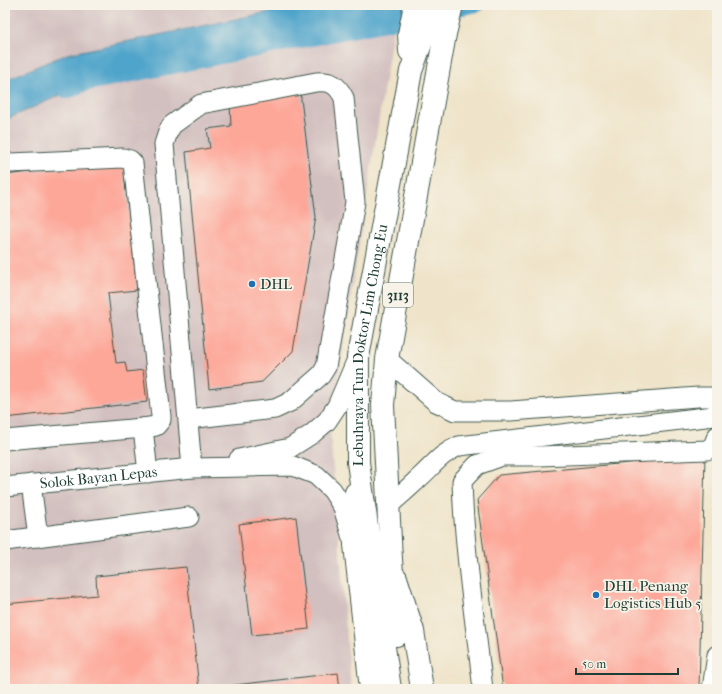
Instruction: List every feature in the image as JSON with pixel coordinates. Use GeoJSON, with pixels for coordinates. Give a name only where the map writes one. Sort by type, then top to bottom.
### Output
{"type":"FeatureCollection","features":[{"type":"Feature","properties":{"kind":"main road"},"geometry":{"type":"LineString","coordinates":[[415,5],[426,34]]}},
{"type":"Feature","properties":{"kind":"main road","name":"Lebuhraya Tun Doktor Lim Chong Eu"},"geometry":{"type":"LineString","coordinates":[[390,689],[391,559],[383,405],[387,359],[426,34],[431,5]]}},
{"type":"Feature","properties":{"kind":"main road","name":"Lebuhraya Tun Doktor Lim Chong Eu"},"geometry":{"type":"LineString","coordinates":[[402,689],[391,652],[358,462],[358,357],[411,71],[426,34],[452,5]]}},
{"type":"Feature","properties":{"kind":"main road"},"geometry":{"type":"LineString","coordinates":[[358,462],[355,545],[372,689]]}},
{"type":"Feature","properties":{"kind":"main road"},"geometry":{"type":"LineString","coordinates":[[391,559],[413,631],[422,689]]}},
{"type":"Feature","properties":{"kind":"street"},"geometry":{"type":"LineString","coordinates":[[188,419],[275,409],[290,402],[320,375],[326,367],[355,202],[344,98],[340,90],[333,84],[316,82],[201,104],[172,125],[168,132],[164,144],[192,468]]}},
{"type":"Feature","properties":{"kind":"street"},"geometry":{"type":"LineString","coordinates":[[5,164],[123,158],[130,160],[133,164],[161,416],[161,420],[156,426],[5,440]]}},
{"type":"Feature","properties":{"kind":"street","name":"Solok Bayan Lepas"},"geometry":{"type":"LineString","coordinates":[[5,487],[192,468],[290,448],[312,434],[327,421],[338,406],[358,357]]}},
{"type":"Feature","properties":{"kind":"street"},"geometry":{"type":"LineString","coordinates":[[387,359],[436,402],[455,412],[511,411],[710,397],[716,415],[459,446],[449,450],[388,506]]}},
{"type":"Feature","properties":{"kind":"street"},"geometry":{"type":"LineString","coordinates":[[143,428],[148,473]]}},
{"type":"Feature","properties":{"kind":"street"},"geometry":{"type":"LineString","coordinates":[[483,689],[463,506],[462,480],[470,471],[477,465],[502,456],[707,450],[713,446],[717,436]]}},
{"type":"Feature","properties":{"kind":"street","name":"Solok Bayan Lepas"},"geometry":{"type":"LineString","coordinates":[[192,468],[293,466],[316,475],[332,490],[343,507],[355,545]]}},
{"type":"Feature","properties":{"kind":"street"},"geometry":{"type":"LineString","coordinates":[[31,484],[38,537]]}},
{"type":"Feature","properties":{"kind":"street"},"geometry":{"type":"LineString","coordinates":[[5,541],[189,517]]}},
{"type":"Feature","properties":{"kind":"street"},"geometry":{"type":"LineString","coordinates":[[712,689],[717,655]]}},
{"type":"Feature","properties":{"kind":"shaded area"},"geometry":{"type":"Polygon","coordinates":[[[5,5],[398,5],[330,430],[351,689],[5,689],[5,5]]]}},
{"type":"Feature","properties":{"kind":"water"},"geometry":{"type":"Polygon","coordinates":[[[303,5],[478,5],[83,85],[5,120],[5,80],[67,54],[303,5]]]}},
{"type":"Feature","properties":{"kind":"building","name":"DHL"},"geometry":{"type":"Polygon","coordinates":[[[300,91],[316,217],[293,351],[262,382],[209,389],[186,152],[210,148],[207,129],[231,126],[230,103],[300,91]]]}},
{"type":"Feature","properties":{"kind":"building"},"geometry":{"type":"Polygon","coordinates":[[[123,161],[137,290],[108,293],[116,363],[125,362],[127,372],[143,370],[147,402],[5,418],[5,175],[123,161]]]}},
{"type":"Feature","properties":{"kind":"building","name":"DHL Penang Logistics Hub 5"},"geometry":{"type":"Polygon","coordinates":[[[705,456],[699,689],[503,689],[477,500],[499,475],[705,456]]]}},
{"type":"Feature","properties":{"kind":"building"},"geometry":{"type":"Polygon","coordinates":[[[296,517],[309,629],[252,635],[239,524],[296,517]]]}},
{"type":"Feature","properties":{"kind":"building"},"geometry":{"type":"Polygon","coordinates":[[[186,567],[199,689],[5,689],[5,604],[97,595],[96,576],[186,567]]]}},
{"type":"Feature","properties":{"kind":"building"},"geometry":{"type":"Polygon","coordinates":[[[338,673],[340,689],[218,689],[218,687],[338,673]]]}},
{"type":"Feature","properties":{"kind":"waterway"},"geometry":{"type":"LineString","coordinates":[[444,12],[478,5]]}},
{"type":"Feature","properties":{"kind":"waterway"},"geometry":{"type":"LineString","coordinates":[[67,92],[83,85],[416,18]]}},
{"type":"Feature","properties":{"kind":"place","name":"DHL"},"geometry":{"type":"Point","coordinates":[252,284]}},
{"type":"Feature","properties":{"kind":"place","name":"DHL Penang Logistics Hub 5"},"geometry":{"type":"Point","coordinates":[596,595]}}]}
